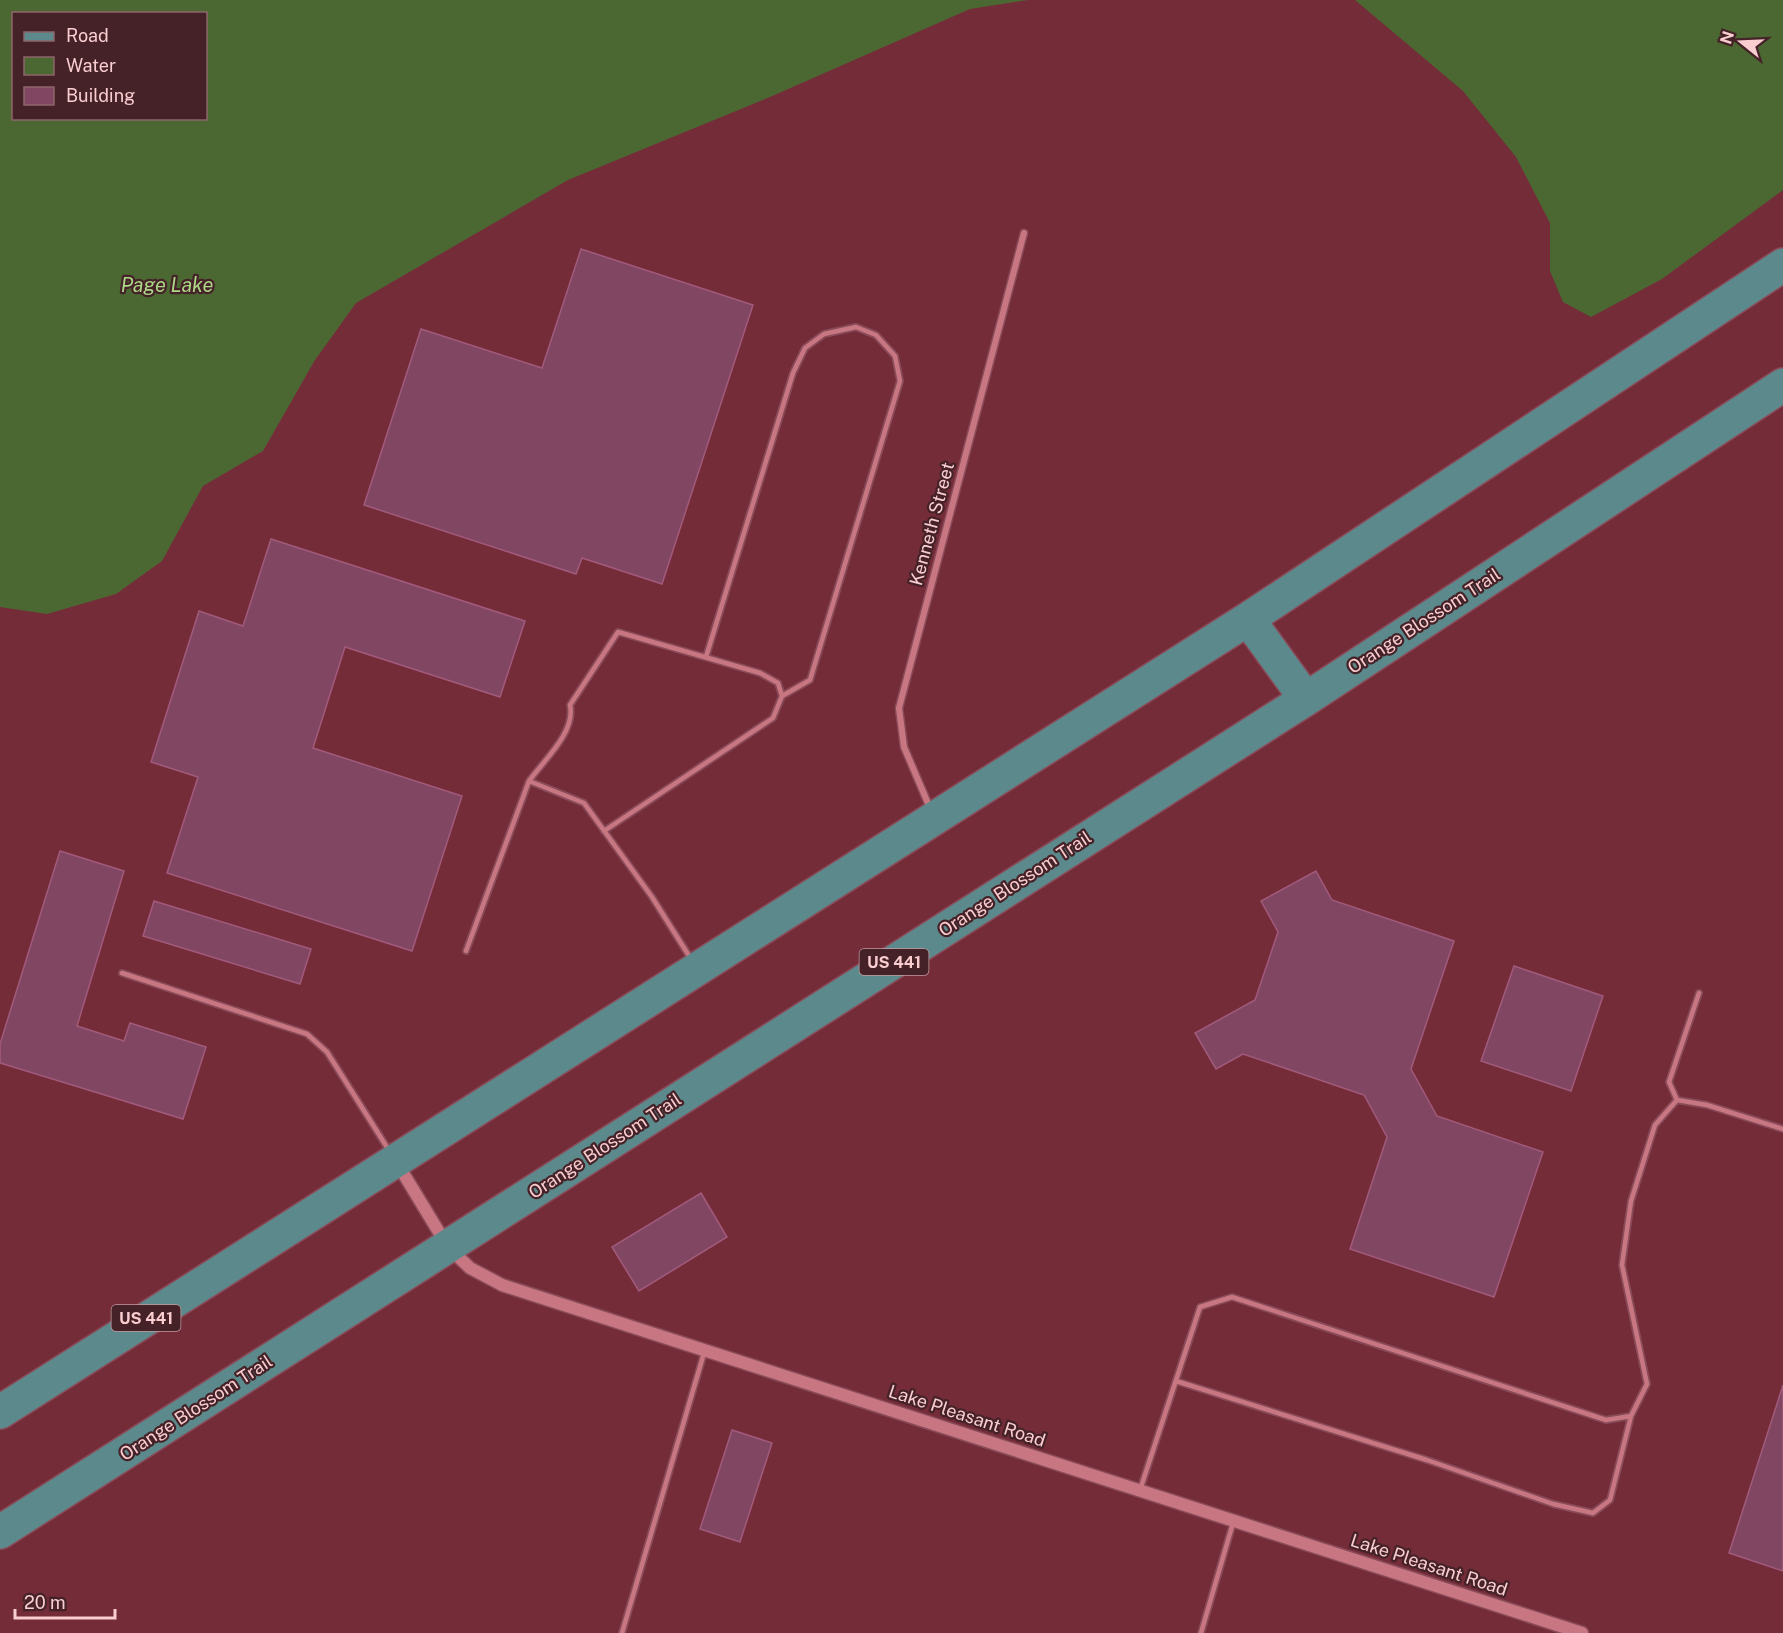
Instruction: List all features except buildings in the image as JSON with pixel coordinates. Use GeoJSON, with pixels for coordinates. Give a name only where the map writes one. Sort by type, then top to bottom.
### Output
{"type":"FeatureCollection","features":[{"type":"Feature","properties":{"kind":"main road","name":"US 441"},"geometry":{"type":"LineString","coordinates":[[0,1412],[1248,619],[1783,265]]}},
{"type":"Feature","properties":{"kind":"main road","name":"Orange Blossom Trail"},"geometry":{"type":"LineString","coordinates":[[0,1532],[1306,699],[1783,385]]}},
{"type":"Feature","properties":{"kind":"main road"},"geometry":{"type":"LineString","coordinates":[[1248,619],[1306,699]]}},
{"type":"Feature","properties":{"kind":"street","name":"Kenneth Street"},"geometry":{"type":"LineString","coordinates":[[934,820],[904,747],[899,708],[1024,233]]}},
{"type":"Feature","properties":{"kind":"street","name":"Lake Pleasant Road"},"geometry":{"type":"LineString","coordinates":[[394,1160],[448,1247],[471,1268],[502,1285],[1582,1633]]}},
{"type":"Feature","properties":{"kind":"lane"},"geometry":{"type":"LineString","coordinates":[[604,831],[772,718],[782,696],[810,680],[900,381],[895,356],[876,335],[856,327],[824,334],[805,348],[793,373],[706,657]]}},
{"type":"Feature","properties":{"kind":"lane"},"geometry":{"type":"LineString","coordinates":[[466,951],[529,781],[567,730],[572,717],[570,705],[618,632],[760,673],[778,683],[782,696]]}},
{"type":"Feature","properties":{"kind":"lane"},"geometry":{"type":"LineString","coordinates":[[529,781],[584,802],[652,897],[698,968]]}},
{"type":"Feature","properties":{"kind":"lane"},"geometry":{"type":"LineString","coordinates":[[122,973],[307,1034],[327,1052],[394,1160]]}},
{"type":"Feature","properties":{"kind":"lane"},"geometry":{"type":"LineString","coordinates":[[1677,1100],[1669,1082],[1700,993]]}},
{"type":"Feature","properties":{"kind":"lane"},"geometry":{"type":"LineString","coordinates":[[1677,1100],[1707,1105],[1783,1129]]}},
{"type":"Feature","properties":{"kind":"lane"},"geometry":{"type":"LineString","coordinates":[[1176,1381],[1427,1460],[1553,1504],[1593,1513],[1610,1500],[1631,1416],[1647,1384],[1622,1264],[1631,1201],[1655,1125],[1677,1100]]}},
{"type":"Feature","properties":{"kind":"lane"},"geometry":{"type":"LineString","coordinates":[[1140,1490],[1200,1307],[1232,1297],[1606,1420],[1631,1416]]}},
{"type":"Feature","properties":{"kind":"lane"},"geometry":{"type":"LineString","coordinates":[[622,1633],[705,1350]]}},
{"type":"Feature","properties":{"kind":"lane"},"geometry":{"type":"LineString","coordinates":[[1201,1633],[1234,1521]]}},
{"type":"Feature","properties":{"kind":"water","name":"Page Lake"},"geometry":{"type":"Polygon","coordinates":[[[0,0],[1028,0],[970,9],[770,97],[568,180],[356,303],[315,360],[263,451],[203,486],[162,561],[116,594],[47,614],[0,607],[0,0]]]}},
{"type":"Feature","properties":{"kind":"water"},"geometry":{"type":"Polygon","coordinates":[[[1355,0],[1783,0],[1783,190],[1662,279],[1591,317],[1563,302],[1550,271],[1550,223],[1516,157],[1463,91],[1355,0]]]}}]}
